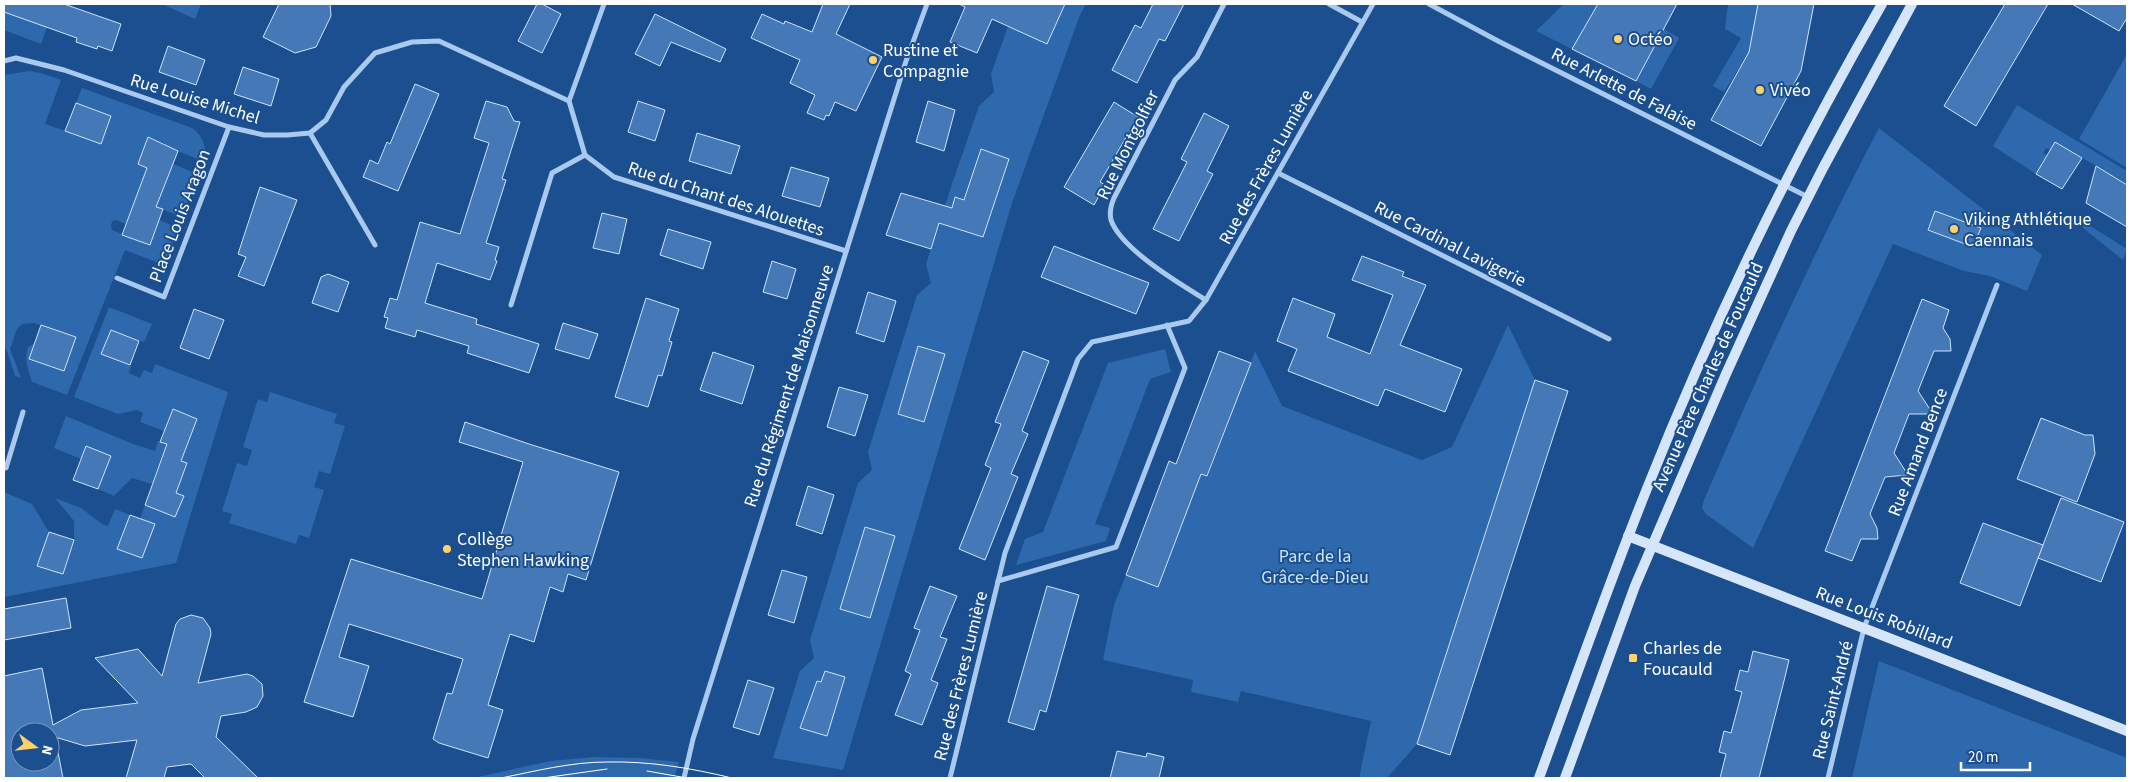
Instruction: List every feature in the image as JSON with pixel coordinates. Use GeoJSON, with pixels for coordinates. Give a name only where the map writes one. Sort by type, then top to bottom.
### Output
{"type":"FeatureCollection","features":[{"type":"Feature","properties":{"kind":"main road","name":"Avenue Père Charles de Foucauld"},"geometry":{"type":"LineString","coordinates":[[1539,778],[1628,536],[1705,354],[1784,185],[1828,100],[1882,4]]}},
{"type":"Feature","properties":{"kind":"main road","name":"Avenue Père Charles de Foucauld"},"geometry":{"type":"LineString","coordinates":[[1566,778],[1635,586],[1726,374],[1808,198],[1912,4]]}},
{"type":"Feature","properties":{"kind":"main road","name":"Rue Louis Robillard"},"geometry":{"type":"LineString","coordinates":[[1628,536],[2127,731]]}},
{"type":"Feature","properties":{"kind":"street"},"geometry":{"type":"LineString","coordinates":[[512,305],[552,173],[584,155],[569,101],[599,12],[604,4]]}},
{"type":"Feature","properties":{"kind":"street","name":"Rue du Régiment de Maisonneuve"},"geometry":{"type":"LineString","coordinates":[[684,778],[693,739],[726,631],[906,61],[927,4]]}},
{"type":"Feature","properties":{"kind":"street","name":"Rue Montgolfier"},"geometry":{"type":"LineString","coordinates":[[1206,300],[1161,272],[1136,250],[1116,227],[1112,220],[1110,208],[1175,80],[1197,57],[1224,4]]}},
{"type":"Feature","properties":{"kind":"street"},"geometry":{"type":"LineString","coordinates":[[1329,4],[1362,22]]}},
{"type":"Feature","properties":{"kind":"street","name":"Rue des Frères Lumière"},"geometry":{"type":"LineString","coordinates":[[950,778],[1005,553],[1078,359],[1092,342],[1189,321],[1206,300],[1373,4]]}},
{"type":"Feature","properties":{"kind":"street","name":"Rue Arlette de Falaise"},"geometry":{"type":"LineString","coordinates":[[1429,4],[1808,198]]}},
{"type":"Feature","properties":{"kind":"street"},"geometry":{"type":"LineString","coordinates":[[375,245],[310,133],[326,120],[344,87],[375,53],[412,42],[439,41],[569,101]]}},
{"type":"Feature","properties":{"kind":"street","name":"Rue Louise Michel"},"geometry":{"type":"LineString","coordinates":[[4,60],[16,58],[64,70],[229,127],[264,134],[310,133]]}},
{"type":"Feature","properties":{"kind":"street","name":"Place Louis Aragon"},"geometry":{"type":"LineString","coordinates":[[117,278],[164,296],[229,127]]}},
{"type":"Feature","properties":{"kind":"street","name":"Rue du Chant des Alouettes"},"geometry":{"type":"LineString","coordinates":[[584,155],[614,178],[846,251]]}},
{"type":"Feature","properties":{"kind":"street","name":"Rue Cardinal Lavigerie"},"geometry":{"type":"LineString","coordinates":[[1278,173],[1609,339]]}},
{"type":"Feature","properties":{"kind":"street","name":"Rue Amand Bence"},"geometry":{"type":"LineString","coordinates":[[1864,628],[1997,285]]}},
{"type":"Feature","properties":{"kind":"street","name":"Rue des Frères Lumière"},"geometry":{"type":"LineString","coordinates":[[998,581],[1116,548],[1185,368],[1167,326]]}},
{"type":"Feature","properties":{"kind":"street"},"geometry":{"type":"LineString","coordinates":[[4,467],[6,468],[24,412]]}},
{"type":"Feature","properties":{"kind":"street","name":"Rue Saint-André"},"geometry":{"type":"LineString","coordinates":[[1828,778],[1864,628]]}},
{"type":"Feature","properties":{"kind":"green space"},"geometry":{"type":"Polygon","coordinates":[[[4,4],[20,4],[16,16],[47,27],[41,44],[4,30],[4,4]]]}},
{"type":"Feature","properties":{"kind":"green space"},"geometry":{"type":"Polygon","coordinates":[[[162,4],[201,4],[195,19],[162,4]]]}},
{"type":"Feature","properties":{"kind":"green space"},"geometry":{"type":"Polygon","coordinates":[[[1016,4],[1028,4],[1016,30],[1047,44],[1065,4],[1086,4],[1080,15],[1012,203],[843,770],[773,758],[800,671],[814,658],[810,640],[858,483],[872,470],[868,452],[917,295],[931,283],[926,264],[952,184],[979,106],[994,92],[991,74],[1016,4]],[[981,150],[964,200],[955,197],[950,213],[955,228],[983,237],[1009,159],[981,150]],[[919,346],[898,413],[924,422],[945,354],[919,346]]]}},
{"type":"Feature","properties":{"kind":"green space"},"geometry":{"type":"Polygon","coordinates":[[[1564,4],[1598,4],[1572,49],[1536,31],[1564,4]]]}},
{"type":"Feature","properties":{"kind":"green space"},"geometry":{"type":"Polygon","coordinates":[[[1728,4],[1758,4],[1749,52],[1724,92],[1713,86],[1741,38],[1725,29],[1728,4]]]}},
{"type":"Feature","properties":{"kind":"green space"},"geometry":{"type":"Polygon","coordinates":[[[1664,29],[1679,38],[1651,89],[1636,81],[1664,29]]]}},
{"type":"Feature","properties":{"kind":"green space"},"geometry":{"type":"Polygon","coordinates":[[[2127,54],[2127,168],[2079,139],[2127,54]]]}},
{"type":"Feature","properties":{"kind":"green space"},"geometry":{"type":"Polygon","coordinates":[[[29,71],[61,80],[45,124],[101,143],[111,116],[76,103],[82,88],[192,128],[202,139],[205,147],[203,161],[148,137],[138,164],[167,178],[173,164],[198,174],[182,217],[136,199],[126,224],[116,220],[112,221],[112,230],[149,245],[159,220],[178,228],[164,265],[125,250],[67,395],[32,382],[26,356],[28,347],[34,344],[29,360],[64,371],[74,336],[34,323],[22,324],[17,329],[10,349],[21,378],[15,376],[6,348],[4,350],[4,75],[29,71]]]}},
{"type":"Feature","properties":{"kind":"green space"},"geometry":{"type":"Polygon","coordinates":[[[2017,105],[2127,171],[2127,184],[2055,142],[2050,150],[2046,148],[2043,153],[2047,155],[2036,174],[1993,146],[2017,105]]]}},
{"type":"Feature","properties":{"kind":"green space"},"geometry":{"type":"Polygon","coordinates":[[[1879,128],[2042,255],[2027,291],[1990,276],[1964,271],[1893,244],[1753,548],[1706,514],[1702,508],[1704,500],[1788,312],[1879,128]]]}},
{"type":"Feature","properties":{"kind":"green space"},"geometry":{"type":"Polygon","coordinates":[[[2087,224],[2127,249],[2123,260],[2083,228],[2083,225],[2087,224]]]}},
{"type":"Feature","properties":{"kind":"green space"},"geometry":{"type":"Polygon","coordinates":[[[109,307],[152,324],[144,342],[111,330],[101,354],[131,366],[129,373],[140,378],[144,370],[152,373],[155,364],[228,392],[176,563],[4,597],[4,492],[32,504],[49,532],[37,566],[63,574],[74,540],[74,521],[55,498],[81,508],[102,524],[108,526],[115,509],[130,515],[117,549],[141,558],[154,525],[140,519],[145,505],[175,517],[176,493],[187,463],[163,454],[152,484],[132,478],[114,496],[98,489],[110,456],[86,447],[81,459],[54,448],[66,416],[133,444],[155,451],[158,441],[185,451],[197,419],[173,409],[164,431],[140,422],[143,413],[137,410],[118,414],[74,397],[109,307]]]}},
{"type":"Feature","properties":{"kind":"green space","name":"Parc de la Grâce-de-Dieu"},"geometry":{"type":"Polygon","coordinates":[[[1508,325],[1535,380],[1417,744],[1387,778],[1359,778],[1371,721],[1241,691],[1238,702],[1191,692],[1193,680],[1103,660],[1114,605],[1126,575],[1158,587],[1201,474],[1208,476],[1255,351],[1282,406],[1422,460],[1452,447],[1508,325]]]}},
{"type":"Feature","properties":{"kind":"green space"},"geometry":{"type":"Polygon","coordinates":[[[1165,349],[1171,372],[1150,379],[1095,524],[1110,528],[1106,541],[1016,565],[1025,539],[1043,532],[1108,363],[1165,349]]]}},
{"type":"Feature","properties":{"kind":"green space"},"geometry":{"type":"Polygon","coordinates":[[[270,392],[337,414],[334,423],[345,426],[330,474],[319,471],[314,487],[324,490],[309,538],[299,535],[296,544],[229,523],[232,514],[222,511],[237,463],[247,466],[252,450],[243,447],[258,399],[267,402],[270,392]]]}},
{"type":"Feature","properties":{"kind":"green space"},"geometry":{"type":"Polygon","coordinates":[[[1879,661],[2127,758],[2127,778],[1852,778],[1879,661]]]}},
{"type":"Feature","properties":{"kind":"green space"},"geometry":{"type":"Polygon","coordinates":[[[594,757],[640,758],[679,762],[674,778],[473,778],[551,761],[594,757]]]}},
{"type":"Feature","properties":{"kind":"building"},"geometry":{"type":"Polygon","coordinates":[[[4,4],[64,4],[121,24],[112,51],[98,46],[97,49],[76,42],[77,38],[4,12],[4,4]]]}},
{"type":"Feature","properties":{"kind":"building"},"geometry":{"type":"Polygon","coordinates":[[[279,4],[330,4],[331,16],[316,47],[295,53],[263,37],[279,4]]]}},
{"type":"Feature","properties":{"kind":"building"},"geometry":{"type":"Polygon","coordinates":[[[537,4],[542,4],[561,14],[542,53],[518,41],[537,4]]]}},
{"type":"Feature","properties":{"kind":"building"},"geometry":{"type":"Polygon","coordinates":[[[823,4],[850,4],[836,34],[882,57],[856,111],[835,102],[829,116],[826,115],[824,120],[807,113],[815,95],[790,83],[800,60],[751,38],[762,14],[784,24],[785,21],[812,32],[823,4]]]}},
{"type":"Feature","properties":{"kind":"building"},"geometry":{"type":"Polygon","coordinates":[[[959,4],[1065,4],[1047,44],[992,19],[977,53],[950,42],[965,7],[959,4]]]}},
{"type":"Feature","properties":{"kind":"building"},"geometry":{"type":"Polygon","coordinates":[[[1153,4],[1184,4],[1165,41],[1159,39],[1137,83],[1112,70],[1135,25],[1141,28],[1153,4]]]}},
{"type":"Feature","properties":{"kind":"building","name":"Octéo"},"geometry":{"type":"Polygon","coordinates":[[[1598,4],[1677,4],[1636,81],[1572,49],[1598,4]]]}},
{"type":"Feature","properties":{"kind":"building","name":"Vivéo"},"geometry":{"type":"Polygon","coordinates":[[[1758,4],[1814,4],[1801,71],[1761,146],[1711,120],[1749,52],[1758,4]]]}},
{"type":"Feature","properties":{"kind":"building"},"geometry":{"type":"Polygon","coordinates":[[[2005,4],[2048,4],[1976,126],[1944,106],[2005,4]]]}},
{"type":"Feature","properties":{"kind":"building"},"geometry":{"type":"Polygon","coordinates":[[[2072,4],[2127,4],[2127,18],[2119,31],[2072,4]]]}},
{"type":"Feature","properties":{"kind":"building"},"geometry":{"type":"Polygon","coordinates":[[[655,14],[726,49],[720,62],[671,42],[660,66],[635,54],[655,14]]]}},
{"type":"Feature","properties":{"kind":"building"},"geometry":{"type":"Polygon","coordinates":[[[168,46],[205,60],[196,85],[159,72],[168,46]]]}},
{"type":"Feature","properties":{"kind":"building"},"geometry":{"type":"Polygon","coordinates":[[[243,67],[279,79],[271,106],[234,94],[243,67]]]}},
{"type":"Feature","properties":{"kind":"building"},"geometry":{"type":"Polygon","coordinates":[[[415,84],[439,94],[398,191],[363,177],[370,160],[378,164],[387,142],[390,144],[415,84]]]}},
{"type":"Feature","properties":{"kind":"building"},"geometry":{"type":"Polygon","coordinates":[[[486,101],[507,107],[514,121],[520,122],[502,179],[506,180],[486,243],[499,247],[495,260],[497,261],[490,280],[437,263],[425,303],[477,319],[476,324],[539,344],[529,373],[467,353],[469,346],[417,330],[415,337],[385,328],[388,318],[384,317],[390,298],[397,300],[420,222],[460,234],[489,143],[474,138],[486,101]]]}},
{"type":"Feature","properties":{"kind":"building"},"geometry":{"type":"Polygon","coordinates":[[[638,101],[665,110],[655,141],[628,132],[638,101]]]}},
{"type":"Feature","properties":{"kind":"building"},"geometry":{"type":"Polygon","coordinates":[[[928,101],[955,110],[944,151],[916,142],[928,101]]]}},
{"type":"Feature","properties":{"kind":"building"},"geometry":{"type":"Polygon","coordinates":[[[1114,102],[1138,117],[1100,182],[1105,185],[1094,205],[1064,187],[1114,102]]]}},
{"type":"Feature","properties":{"kind":"building"},"geometry":{"type":"Polygon","coordinates":[[[76,103],[111,116],[101,144],[65,131],[76,103]]]}},
{"type":"Feature","properties":{"kind":"building"},"geometry":{"type":"Polygon","coordinates":[[[1204,113],[1229,126],[1207,171],[1213,174],[1179,241],[1153,229],[1187,162],[1181,159],[1204,113]]]}},
{"type":"Feature","properties":{"kind":"building"},"geometry":{"type":"Polygon","coordinates":[[[697,133],[740,146],[731,174],[689,161],[697,133]]]}},
{"type":"Feature","properties":{"kind":"building"},"geometry":{"type":"Polygon","coordinates":[[[148,137],[178,151],[156,207],[163,209],[150,245],[122,235],[147,168],[138,164],[148,137]]]}},
{"type":"Feature","properties":{"kind":"building"},"geometry":{"type":"Polygon","coordinates":[[[2055,142],[2082,158],[2062,189],[2036,174],[2055,142]]]}},
{"type":"Feature","properties":{"kind":"building"},"geometry":{"type":"Polygon","coordinates":[[[981,149],[1009,159],[983,237],[939,223],[931,249],[886,235],[901,193],[952,208],[955,197],[964,200],[981,149]]]}},
{"type":"Feature","properties":{"kind":"building"},"geometry":{"type":"Polygon","coordinates":[[[2096,166],[2127,185],[2127,227],[2086,203],[2096,166]]]}},
{"type":"Feature","properties":{"kind":"building"},"geometry":{"type":"Polygon","coordinates":[[[791,167],[829,178],[820,207],[782,196],[791,167]]]}},
{"type":"Feature","properties":{"kind":"building"},"geometry":{"type":"Polygon","coordinates":[[[260,187],[297,200],[264,286],[238,276],[246,257],[238,254],[260,187]]]}},
{"type":"Feature","properties":{"kind":"building","name":"Viking Athlétique Caennais"},"geometry":{"type":"Polygon","coordinates":[[[1935,211],[1981,228],[1973,247],[1928,230],[1935,211]]]}},
{"type":"Feature","properties":{"kind":"building"},"geometry":{"type":"Polygon","coordinates":[[[602,213],[627,219],[619,254],[593,248],[602,213]]]}},
{"type":"Feature","properties":{"kind":"building"},"geometry":{"type":"Polygon","coordinates":[[[668,229],[711,242],[703,269],[660,255],[668,229]]]}},
{"type":"Feature","properties":{"kind":"building"},"geometry":{"type":"Polygon","coordinates":[[[1054,246],[1149,283],[1136,314],[1041,277],[1054,246]]]}},
{"type":"Feature","properties":{"kind":"building"},"geometry":{"type":"Polygon","coordinates":[[[1362,256],[1404,272],[1402,276],[1426,285],[1400,345],[1462,369],[1445,412],[1385,389],[1378,406],[1288,371],[1297,349],[1277,341],[1293,298],[1335,314],[1327,337],[1370,354],[1393,295],[1352,280],[1362,256]]]}},
{"type":"Feature","properties":{"kind":"building"},"geometry":{"type":"Polygon","coordinates":[[[772,261],[796,269],[787,299],[763,292],[772,261]]]}},
{"type":"Feature","properties":{"kind":"building"},"geometry":{"type":"Polygon","coordinates":[[[328,274],[349,282],[338,312],[312,303],[321,277],[328,274]]]}},
{"type":"Feature","properties":{"kind":"building"},"geometry":{"type":"Polygon","coordinates":[[[868,292],[896,301],[884,342],[856,333],[868,292]]]}},
{"type":"Feature","properties":{"kind":"building"},"geometry":{"type":"Polygon","coordinates":[[[646,298],[679,309],[669,341],[672,342],[662,376],[658,375],[648,407],[615,397],[646,298]]]}},
{"type":"Feature","properties":{"kind":"building"},"geometry":{"type":"Polygon","coordinates":[[[1922,299],[1949,310],[1943,328],[1950,339],[1951,351],[1934,351],[1918,391],[1933,414],[1909,414],[1894,453],[1908,475],[1885,477],[1870,514],[1877,528],[1878,539],[1861,539],[1852,561],[1825,551],[1922,299]]]}},
{"type":"Feature","properties":{"kind":"building"},"geometry":{"type":"Polygon","coordinates":[[[194,309],[224,320],[209,359],[180,348],[194,309]]]}},
{"type":"Feature","properties":{"kind":"building"},"geometry":{"type":"Polygon","coordinates":[[[563,323],[598,334],[589,359],[555,349],[563,323]]]}},
{"type":"Feature","properties":{"kind":"building"},"geometry":{"type":"Polygon","coordinates":[[[41,325],[76,337],[64,371],[29,359],[41,325]]]}},
{"type":"Feature","properties":{"kind":"building"},"geometry":{"type":"Polygon","coordinates":[[[111,330],[139,341],[130,365],[101,354],[111,330]]]}},
{"type":"Feature","properties":{"kind":"building"},"geometry":{"type":"Polygon","coordinates":[[[918,346],[945,354],[924,422],[898,414],[918,346]]]}},
{"type":"Feature","properties":{"kind":"building"},"geometry":{"type":"Polygon","coordinates":[[[1023,351],[1049,361],[1022,431],[1028,434],[1011,474],[1018,477],[985,560],[959,549],[991,468],[985,465],[1001,424],[995,422],[1023,351]]]}},
{"type":"Feature","properties":{"kind":"building"},"geometry":{"type":"Polygon","coordinates":[[[1219,351],[1251,363],[1207,476],[1201,474],[1158,587],[1126,575],[1169,461],[1176,464],[1219,351]]]}},
{"type":"Feature","properties":{"kind":"building"},"geometry":{"type":"Polygon","coordinates":[[[713,352],[754,366],[742,404],[700,390],[713,352]]]}},
{"type":"Feature","properties":{"kind":"building"},"geometry":{"type":"Polygon","coordinates":[[[1535,380],[1568,391],[1450,755],[1417,744],[1535,380]]]}},
{"type":"Feature","properties":{"kind":"building"},"geometry":{"type":"Polygon","coordinates":[[[839,387],[868,395],[855,436],[827,427],[839,387]]]}},
{"type":"Feature","properties":{"kind":"building"},"geometry":{"type":"Polygon","coordinates":[[[173,409],[197,419],[181,461],[187,463],[176,493],[184,496],[175,517],[145,505],[167,444],[160,442],[173,409]]]}},
{"type":"Feature","properties":{"kind":"building"},"geometry":{"type":"Polygon","coordinates":[[[2041,418],[2085,435],[2093,435],[2095,454],[2077,502],[2017,479],[2041,418]]]}},
{"type":"Feature","properties":{"kind":"building"},"geometry":{"type":"Polygon","coordinates":[[[465,422],[619,472],[586,580],[568,574],[563,592],[550,587],[534,642],[510,634],[488,705],[503,710],[488,758],[439,743],[433,739],[447,693],[452,694],[463,659],[349,624],[339,657],[369,666],[353,717],[304,702],[351,559],[482,599],[523,462],[459,442],[465,422]]]}},
{"type":"Feature","properties":{"kind":"building"},"geometry":{"type":"Polygon","coordinates":[[[86,446],[111,456],[98,489],[73,480],[86,446]]]}},
{"type":"Feature","properties":{"kind":"building"},"geometry":{"type":"Polygon","coordinates":[[[808,486],[834,495],[822,534],[796,525],[808,486]]]}},
{"type":"Feature","properties":{"kind":"building"},"geometry":{"type":"Polygon","coordinates":[[[2061,498],[2124,522],[2101,582],[2038,558],[2061,498]]]}},
{"type":"Feature","properties":{"kind":"building"},"geometry":{"type":"Polygon","coordinates":[[[130,515],[155,524],[142,558],[117,549],[130,515]]]}},
{"type":"Feature","properties":{"kind":"building"},"geometry":{"type":"Polygon","coordinates":[[[1983,523],[2043,545],[2020,606],[1960,583],[1983,523]]]}},
{"type":"Feature","properties":{"kind":"building"},"geometry":{"type":"Polygon","coordinates":[[[865,527],[895,536],[870,618],[840,609],[865,527]]]}},
{"type":"Feature","properties":{"kind":"building"},"geometry":{"type":"Polygon","coordinates":[[[49,532],[74,540],[63,574],[37,566],[49,532]]]}},
{"type":"Feature","properties":{"kind":"building"},"geometry":{"type":"Polygon","coordinates":[[[782,570],[807,577],[794,623],[768,615],[782,570]]]}},
{"type":"Feature","properties":{"kind":"building"},"geometry":{"type":"Polygon","coordinates":[[[930,586],[957,596],[940,637],[947,639],[931,680],[938,683],[922,725],[895,715],[911,674],[905,671],[920,630],[914,628],[930,586]]]}},
{"type":"Feature","properties":{"kind":"building"},"geometry":{"type":"Polygon","coordinates":[[[1047,586],[1079,595],[1046,712],[1040,710],[1034,730],[1008,722],[1047,586]]]}},
{"type":"Feature","properties":{"kind":"building"},"geometry":{"type":"Polygon","coordinates":[[[66,598],[71,628],[4,640],[4,609],[66,598]]]}},
{"type":"Feature","properties":{"kind":"building"},"geometry":{"type":"Polygon","coordinates":[[[191,615],[203,618],[210,628],[211,634],[198,683],[247,674],[253,676],[262,684],[263,696],[257,707],[246,712],[221,716],[216,737],[258,778],[205,778],[191,764],[167,767],[164,778],[126,778],[137,740],[85,746],[60,738],[59,722],[81,710],[138,703],[95,658],[138,649],[162,676],[176,624],[180,619],[191,615]]]}},
{"type":"Feature","properties":{"kind":"building"},"geometry":{"type":"Polygon","coordinates":[[[1753,651],[1789,660],[1759,778],[1720,778],[1726,754],[1719,752],[1724,731],[1731,733],[1742,692],[1735,690],[1740,670],[1748,672],[1753,651]]]}},
{"type":"Feature","properties":{"kind":"building"},"geometry":{"type":"Polygon","coordinates":[[[42,668],[52,722],[10,722],[10,772],[60,772],[60,763],[63,778],[4,778],[4,676],[42,668]]]}},
{"type":"Feature","properties":{"kind":"building"},"geometry":{"type":"Polygon","coordinates":[[[825,671],[845,677],[827,736],[800,728],[817,681],[821,682],[825,671]]]}},
{"type":"Feature","properties":{"kind":"building"},"geometry":{"type":"Polygon","coordinates":[[[748,680],[774,688],[759,735],[733,727],[748,680]]]}},
{"type":"Feature","properties":{"kind":"building"},"geometry":{"type":"Polygon","coordinates":[[[1117,751],[1146,757],[1147,753],[1164,757],[1159,778],[1110,778],[1117,751]]]}},
{"type":"Feature","properties":{"kind":"tram line"},"geometry":{"type":"LineString","coordinates":[[501,778],[567,765],[594,762],[623,762],[670,766],[732,778]]}},
{"type":"Feature","properties":{"kind":"tram line"},"geometry":{"type":"LineString","coordinates":[[543,778],[607,769]]}},
{"type":"Feature","properties":{"kind":"tram line"},"geometry":{"type":"LineString","coordinates":[[647,771],[687,778]]}},
{"type":"Feature","properties":{"kind":"place","name":"Octéo"},"geometry":{"type":"Point","coordinates":[1618,39]}},
{"type":"Feature","properties":{"kind":"place","name":"Rustine et Compagnie"},"geometry":{"type":"Point","coordinates":[873,60]}},
{"type":"Feature","properties":{"kind":"place","name":"Vivéo"},"geometry":{"type":"Point","coordinates":[1760,90]}},
{"type":"Feature","properties":{"kind":"place","name":"Viking Athlétique Caennais"},"geometry":{"type":"Point","coordinates":[1954,229]}},
{"type":"Feature","properties":{"kind":"place","name":"Collège Stephen Hawking"},"geometry":{"type":"Point","coordinates":[447,549]}},
{"type":"Feature","properties":{"kind":"place","name":"Charles de Foucauld"},"geometry":{"type":"Point","coordinates":[1633,658]}}]}
